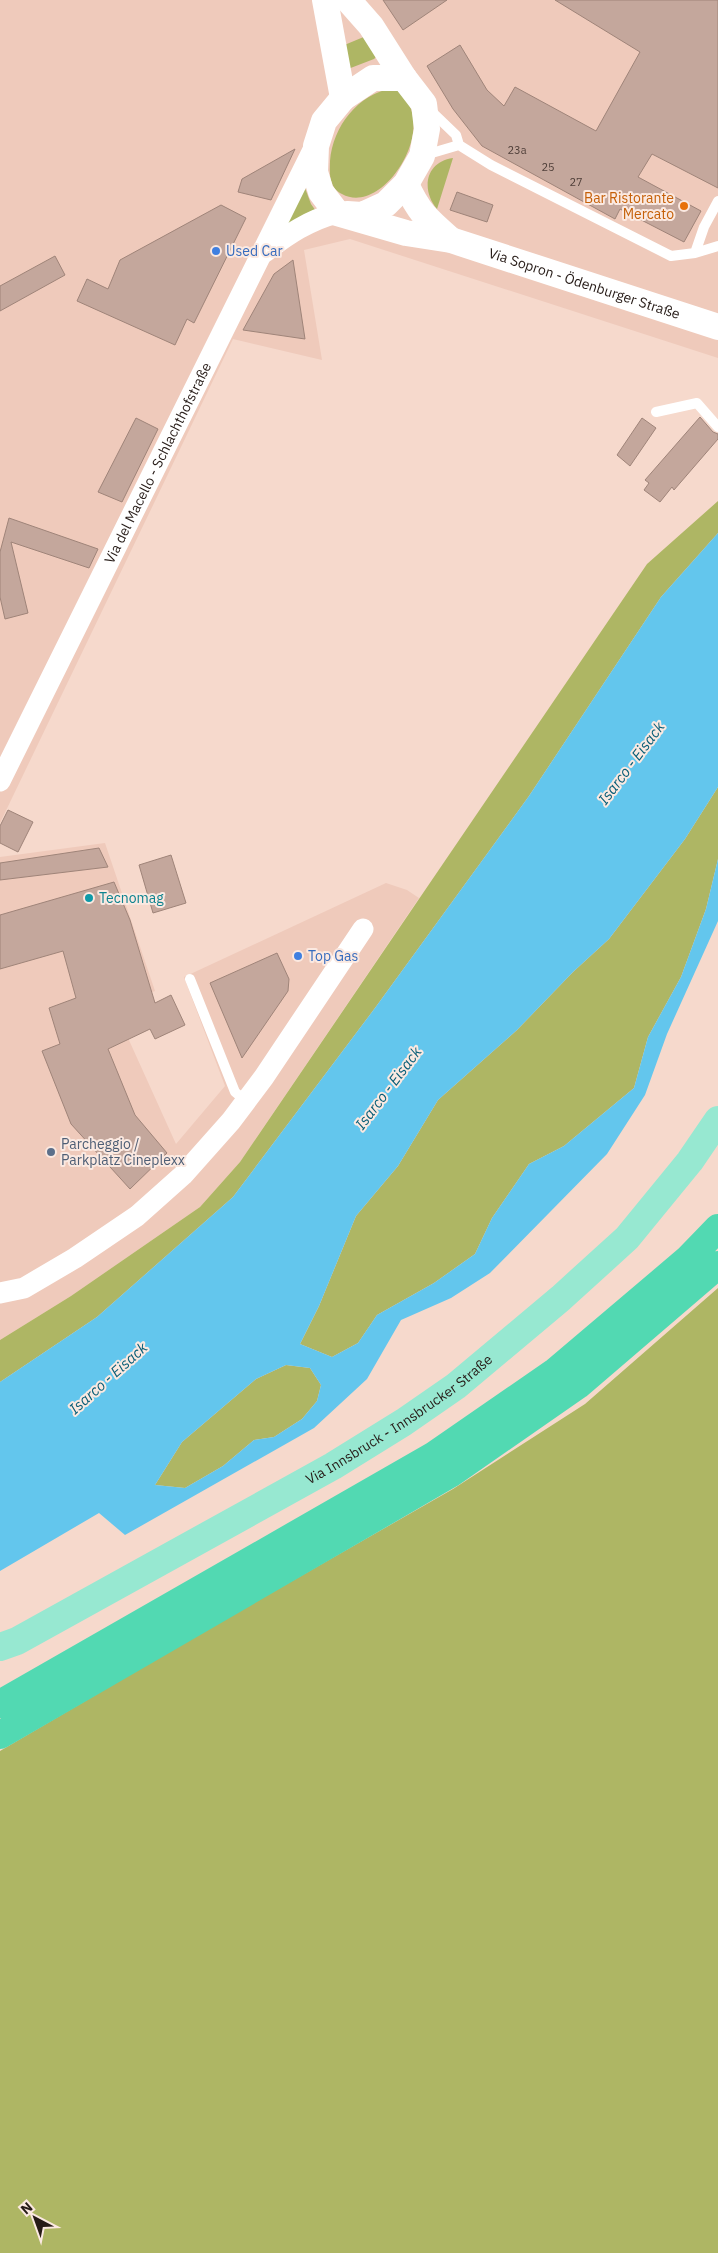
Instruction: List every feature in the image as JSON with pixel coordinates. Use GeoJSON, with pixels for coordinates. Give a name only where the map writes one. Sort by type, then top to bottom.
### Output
{"type":"FeatureCollection","features":[{"type":"Feature","properties":{"kind":"highway"},"geometry":{"type":"LineString","coordinates":[[0,1704],[433,1456],[556,1371],[688,1259],[718,1228]]}},
{"type":"Feature","properties":{"kind":"highway"},"geometry":{"type":"LineString","coordinates":[[0,1735],[450,1474],[578,1385],[718,1265]]}},
{"type":"Feature","properties":{"kind":"main road","name":"Via Innsbruck - Innsbrucker Straße"},"geometry":{"type":"LineString","coordinates":[[6,1648],[333,1466],[404,1422],[456,1386],[561,1298],[627,1238],[690,1162],[718,1120]]}},
{"type":"Feature","properties":{"kind":"street"},"geometry":{"type":"LineString","coordinates":[[325,0],[342,98]]}},
{"type":"Feature","properties":{"kind":"street"},"geometry":{"type":"LineString","coordinates":[[261,255],[290,233],[322,217],[337,213],[362,215],[386,204],[406,184],[422,156],[427,129],[424,104],[404,78],[372,26],[348,0]]}},
{"type":"Feature","properties":{"kind":"street","name":"Via del Macello - Schlachthofstraße"},"geometry":{"type":"LineString","coordinates":[[0,780],[316,146],[324,121],[342,98],[373,78],[404,78]]}},
{"type":"Feature","properties":{"kind":"street","name":"Via del Macello - Schlachthofstraße"},"geometry":{"type":"LineString","coordinates":[[316,146],[315,172],[321,192],[337,213]]}},
{"type":"Feature","properties":{"kind":"street"},"geometry":{"type":"LineString","coordinates":[[406,184],[416,206],[430,222],[451,240]]}},
{"type":"Feature","properties":{"kind":"street"},"geometry":{"type":"LineString","coordinates":[[337,213],[406,233],[451,240]]}},
{"type":"Feature","properties":{"kind":"street","name":"Via Sopron - Ödenburger Straße"},"geometry":{"type":"LineString","coordinates":[[451,240],[718,327]]}},
{"type":"Feature","properties":{"kind":"street"},"geometry":{"type":"LineString","coordinates":[[0,1293],[24,1288],[75,1258],[137,1216],[183,1175],[231,1121],[246,1101],[363,929]]}},
{"type":"Feature","properties":{"kind":"lane"},"geometry":{"type":"LineString","coordinates":[[424,104],[456,136],[459,145],[499,169],[671,256],[695,253],[718,246]]}},
{"type":"Feature","properties":{"kind":"lane"},"geometry":{"type":"LineString","coordinates":[[422,156],[459,145]]}},
{"type":"Feature","properties":{"kind":"lane"},"geometry":{"type":"LineString","coordinates":[[695,253],[704,227],[718,201]]}},
{"type":"Feature","properties":{"kind":"lane"},"geometry":{"type":"LineString","coordinates":[[656,412],[697,403],[718,428]]}},
{"type":"Feature","properties":{"kind":"lane"},"geometry":{"type":"LineString","coordinates":[[190,979],[235,1092],[246,1101]]}},
{"type":"Feature","properties":{"kind":"shaded area"},"geometry":{"type":"Polygon","coordinates":[[[0,0],[718,0],[718,358],[350,239],[304,250],[322,360],[233,339],[0,823],[0,0]]]}},
{"type":"Feature","properties":{"kind":"shaded area"},"geometry":{"type":"Polygon","coordinates":[[[105,843],[155,991],[114,1007],[176,1144],[225,1086],[184,977],[386,883],[407,890],[419,898],[240,1162],[200,1207],[71,1296],[0,1340],[0,857],[105,843]]]}},
{"type":"Feature","properties":{"kind":"green space"},"geometry":{"type":"Polygon","coordinates":[[[366,36],[377,56],[374,59],[348,69],[342,46],[366,36]]]}},
{"type":"Feature","properties":{"kind":"green space"},"geometry":{"type":"Polygon","coordinates":[[[393,88],[408,102],[413,120],[411,141],[404,161],[391,179],[376,192],[359,198],[342,194],[333,187],[330,175],[332,148],[336,136],[349,114],[358,105],[380,91],[393,88]]]}},
{"type":"Feature","properties":{"kind":"green space"},"geometry":{"type":"Polygon","coordinates":[[[453,158],[437,209],[429,194],[428,178],[436,165],[453,158]]]}},
{"type":"Feature","properties":{"kind":"green space"},"geometry":{"type":"Polygon","coordinates":[[[302,180],[311,204],[318,214],[293,226],[283,220],[302,180]]]}},
{"type":"Feature","properties":{"kind":"green space"},"geometry":{"type":"Polygon","coordinates":[[[718,501],[718,533],[661,597],[529,796],[375,1008],[233,1197],[97,1317],[0,1382],[0,1340],[71,1296],[200,1207],[240,1162],[647,564],[718,501]]]}},
{"type":"Feature","properties":{"kind":"green space"},"geometry":{"type":"Polygon","coordinates":[[[718,787],[718,859],[706,909],[681,977],[648,1037],[634,1088],[564,1146],[529,1164],[492,1218],[475,1254],[434,1283],[377,1315],[358,1343],[332,1357],[300,1344],[319,1306],[356,1216],[398,1166],[438,1100],[517,1030],[573,972],[609,939],[685,839],[718,787]]]}},
{"type":"Feature","properties":{"kind":"green space"},"geometry":{"type":"Polygon","coordinates":[[[718,1288],[718,2253],[0,2253],[0,1751],[453,1489],[585,1404],[718,1288]]]}},
{"type":"Feature","properties":{"kind":"green space"},"geometry":{"type":"Polygon","coordinates":[[[286,1365],[310,1368],[321,1385],[317,1401],[302,1419],[274,1437],[254,1440],[223,1466],[185,1488],[155,1485],[182,1442],[256,1379],[286,1365]]]}},
{"type":"Feature","properties":{"kind":"water","name":"Isarco - Eisack"},"geometry":{"type":"Polygon","coordinates":[[[718,533],[718,787],[685,839],[609,939],[573,972],[517,1030],[438,1100],[398,1166],[356,1216],[319,1306],[300,1344],[332,1357],[358,1343],[377,1315],[434,1283],[475,1254],[492,1218],[529,1164],[564,1146],[634,1088],[648,1037],[681,977],[706,909],[718,859],[718,921],[667,1034],[645,1095],[607,1154],[490,1273],[451,1298],[401,1320],[367,1379],[314,1428],[125,1535],[99,1513],[0,1571],[0,1382],[97,1317],[233,1197],[375,1008],[529,796],[661,597],[718,533]],[[286,1365],[256,1379],[182,1442],[155,1485],[185,1488],[223,1466],[254,1440],[274,1437],[302,1419],[317,1401],[321,1385],[310,1368],[286,1365]]]}},
{"type":"Feature","properties":{"kind":"building"},"geometry":{"type":"Polygon","coordinates":[[[383,0],[447,0],[403,30],[383,0]]]}},
{"type":"Feature","properties":{"kind":"building"},"geometry":{"type":"Polygon","coordinates":[[[555,0],[718,0],[718,188],[652,154],[638,177],[701,211],[684,242],[620,209],[615,219],[482,146],[453,109],[427,66],[460,45],[487,90],[504,106],[515,87],[596,131],[640,52],[555,0]]]}},
{"type":"Feature","properties":{"kind":"building"},"geometry":{"type":"Polygon","coordinates":[[[295,149],[271,200],[238,192],[242,179],[295,149]]]}},
{"type":"Feature","properties":{"kind":"building"},"geometry":{"type":"Polygon","coordinates":[[[457,192],[493,205],[487,222],[450,210],[457,192]]]}},
{"type":"Feature","properties":{"kind":"building"},"geometry":{"type":"Polygon","coordinates":[[[221,205],[246,218],[194,323],[187,319],[175,345],[77,301],[87,279],[108,289],[120,260],[221,205]]]}},
{"type":"Feature","properties":{"kind":"building"},"geometry":{"type":"Polygon","coordinates":[[[55,256],[65,275],[0,311],[0,286],[55,256]]]}},
{"type":"Feature","properties":{"kind":"building"},"geometry":{"type":"Polygon","coordinates":[[[293,260],[305,339],[243,330],[274,274],[293,260]]]}},
{"type":"Feature","properties":{"kind":"building"},"geometry":{"type":"Polygon","coordinates":[[[700,417],[713,432],[718,434],[718,439],[674,490],[672,487],[660,502],[644,490],[649,483],[645,480],[700,417]]]}},
{"type":"Feature","properties":{"kind":"building"},"geometry":{"type":"Polygon","coordinates":[[[136,418],[158,429],[122,502],[98,492],[136,418]]]}},
{"type":"Feature","properties":{"kind":"building"},"geometry":{"type":"Polygon","coordinates":[[[642,418],[656,428],[630,466],[617,455],[642,418]]]}},
{"type":"Feature","properties":{"kind":"building"},"geometry":{"type":"Polygon","coordinates":[[[9,518],[98,549],[89,568],[11,542],[28,613],[5,619],[0,597],[0,552],[9,518]]]}},
{"type":"Feature","properties":{"kind":"building"},"geometry":{"type":"Polygon","coordinates":[[[8,810],[33,822],[18,852],[0,843],[0,826],[8,810]]]}},
{"type":"Feature","properties":{"kind":"building"},"geometry":{"type":"Polygon","coordinates":[[[99,848],[108,867],[0,880],[0,863],[99,848]]]}},
{"type":"Feature","properties":{"kind":"building"},"geometry":{"type":"Polygon","coordinates":[[[171,855],[186,903],[153,913],[139,865],[171,855]]]}},
{"type":"Feature","properties":{"kind":"building"},"geometry":{"type":"Polygon","coordinates":[[[114,882],[130,920],[155,1003],[171,995],[185,1025],[155,1039],[150,1029],[108,1049],[135,1115],[167,1153],[130,1189],[71,1124],[42,1051],[60,1044],[49,1008],[76,998],[63,951],[0,969],[0,915],[114,882]]]}},
{"type":"Feature","properties":{"kind":"building"},"geometry":{"type":"Polygon","coordinates":[[[277,953],[289,979],[288,991],[242,1058],[210,983],[277,953]]]}},
{"type":"Feature","properties":{"kind":"place","name":"Bar Ristorante Mercato"},"geometry":{"type":"Point","coordinates":[684,206]}},
{"type":"Feature","properties":{"kind":"place","name":"Used Car"},"geometry":{"type":"Point","coordinates":[216,251]}},
{"type":"Feature","properties":{"kind":"place","name":"Tecnomag"},"geometry":{"type":"Point","coordinates":[89,898]}},
{"type":"Feature","properties":{"kind":"place","name":"Top Gas"},"geometry":{"type":"Point","coordinates":[298,956]}},
{"type":"Feature","properties":{"kind":"place","name":"Parcheggio / Parkplatz Cineplexx"},"geometry":{"type":"Point","coordinates":[51,1152]}}]}
